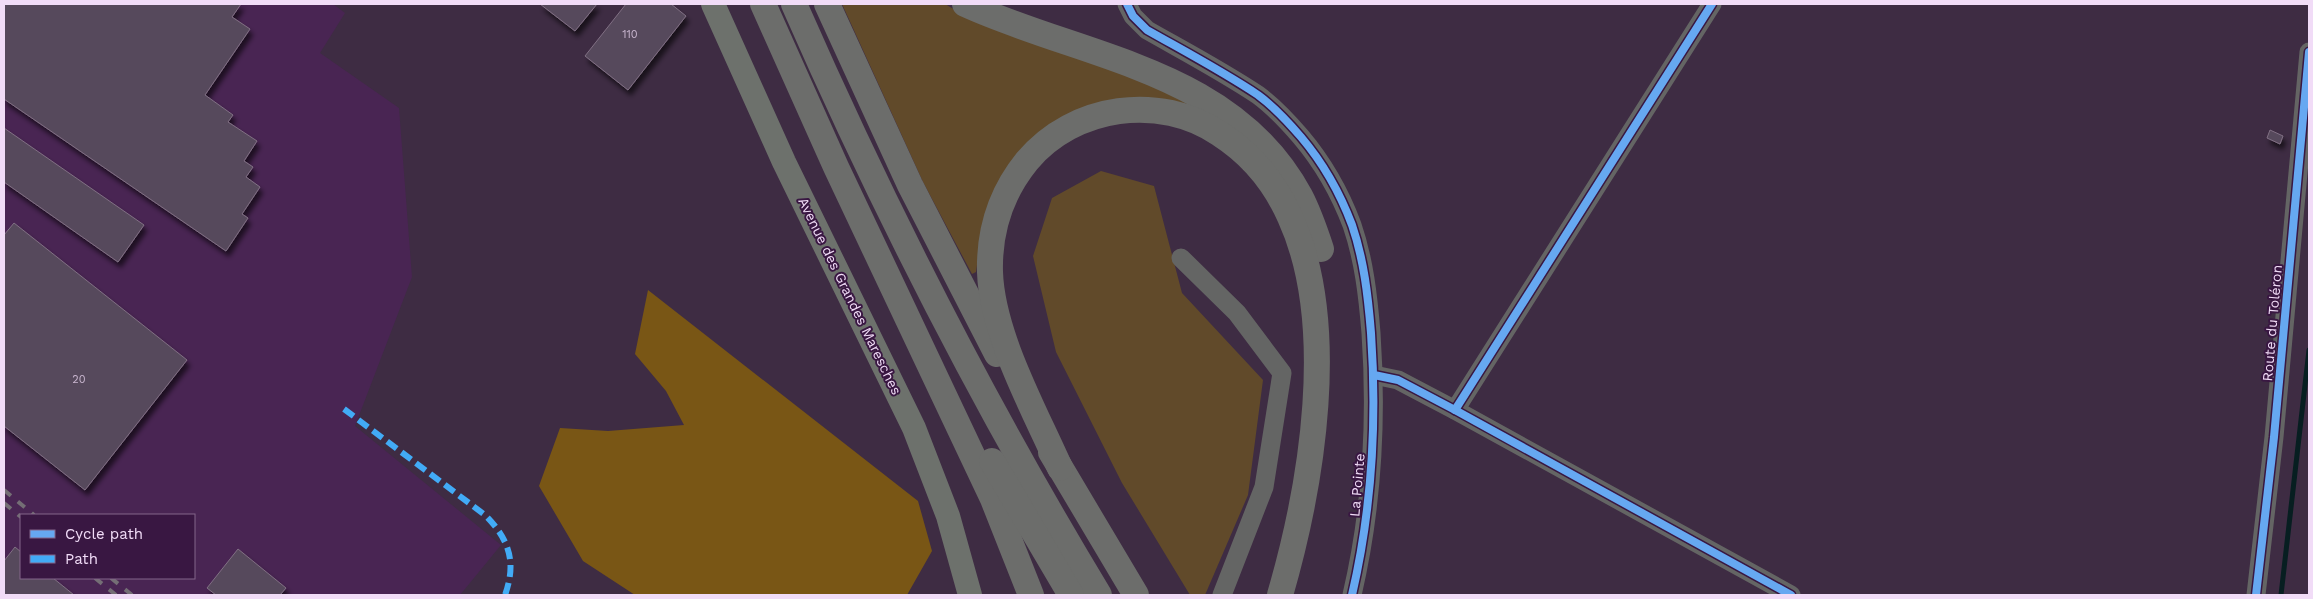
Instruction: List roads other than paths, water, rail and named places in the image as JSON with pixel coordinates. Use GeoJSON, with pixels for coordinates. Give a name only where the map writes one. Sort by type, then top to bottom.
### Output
{"type":"FeatureCollection","features":[{"type":"Feature","properties":{"kind":"highway"},"geometry":{"type":"LineString","coordinates":[[763,4],[836,168],[993,499],[1031,595]]}},
{"type":"Feature","properties":{"kind":"highway"},"geometry":{"type":"LineString","coordinates":[[794,4],[863,157],[940,312],[1026,472],[1099,595]]}},
{"type":"Feature","properties":{"kind":"highway"},"geometry":{"type":"LineString","coordinates":[[827,4],[910,184],[962,287],[1060,468],[1136,595]]}},
{"type":"Feature","properties":{"kind":"highway"},"geometry":{"type":"LineString","coordinates":[[965,4],[1018,26],[1137,66],[1190,90],[1212,103],[1250,131],[1278,162],[1300,195],[1316,234],[1327,273],[1332,315],[1333,367],[1324,478],[1313,538],[1298,595]]}},
{"type":"Feature","properties":{"kind":"highway"},"geometry":{"type":"LineString","coordinates":[[1060,468],[1012,359],[996,307],[990,276],[991,246],[1002,202],[1014,178],[1032,156],[1054,136],[1088,118],[1115,111],[1139,110],[1177,115],[1202,124],[1221,134],[1242,150],[1276,190],[1290,217],[1301,245],[1310,283],[1316,350],[1311,440],[1300,516],[1280,595]]}},
{"type":"Feature","properties":{"kind":"highway"},"geometry":{"type":"LineString","coordinates":[[872,241],[978,435],[1071,595]]}},
{"type":"Feature","properties":{"kind":"main road","name":"Avenue des Grandes Maresches"},"geometry":{"type":"LineString","coordinates":[[714,4],[788,171],[914,428],[948,516],[970,595]]}},
{"type":"Feature","properties":{"kind":"street","name":"La Pointe"},"geometry":{"type":"LineString","coordinates":[[1128,4],[1133,16],[1147,30],[1259,96],[1301,137],[1321,162],[1338,193],[1348,217],[1361,260],[1367,294],[1374,376],[1370,486],[1366,523],[1352,595]]}},
{"type":"Feature","properties":{"kind":"street"},"geometry":{"type":"LineString","coordinates":[[1455,410],[1712,4]]}},
{"type":"Feature","properties":{"kind":"street","name":"Route du Toléron"},"geometry":{"type":"LineString","coordinates":[[2256,595],[2274,437],[2309,52]]}},
{"type":"Feature","properties":{"kind":"street"},"geometry":{"type":"LineString","coordinates":[[1182,258],[1237,313],[1282,373],[1264,487],[1222,595]]}},
{"type":"Feature","properties":{"kind":"street"},"geometry":{"type":"LineString","coordinates":[[1374,376],[1398,380],[1791,595]]}},
{"type":"Feature","properties":{"kind":"waterway"},"geometry":{"type":"LineString","coordinates":[[2281,595],[2309,350]]}},
{"type":"Feature","properties":{"kind":"railway"},"geometry":{"type":"LineString","coordinates":[[4,490],[33,514]]}},
{"type":"Feature","properties":{"kind":"railway"},"geometry":{"type":"LineString","coordinates":[[4,503],[20,516]]}},
{"type":"Feature","properties":{"kind":"railway"},"geometry":{"type":"LineString","coordinates":[[96,579],[116,595]]}},
{"type":"Feature","properties":{"kind":"railway"},"geometry":{"type":"LineString","coordinates":[[112,579],[132,595]]}}]}
